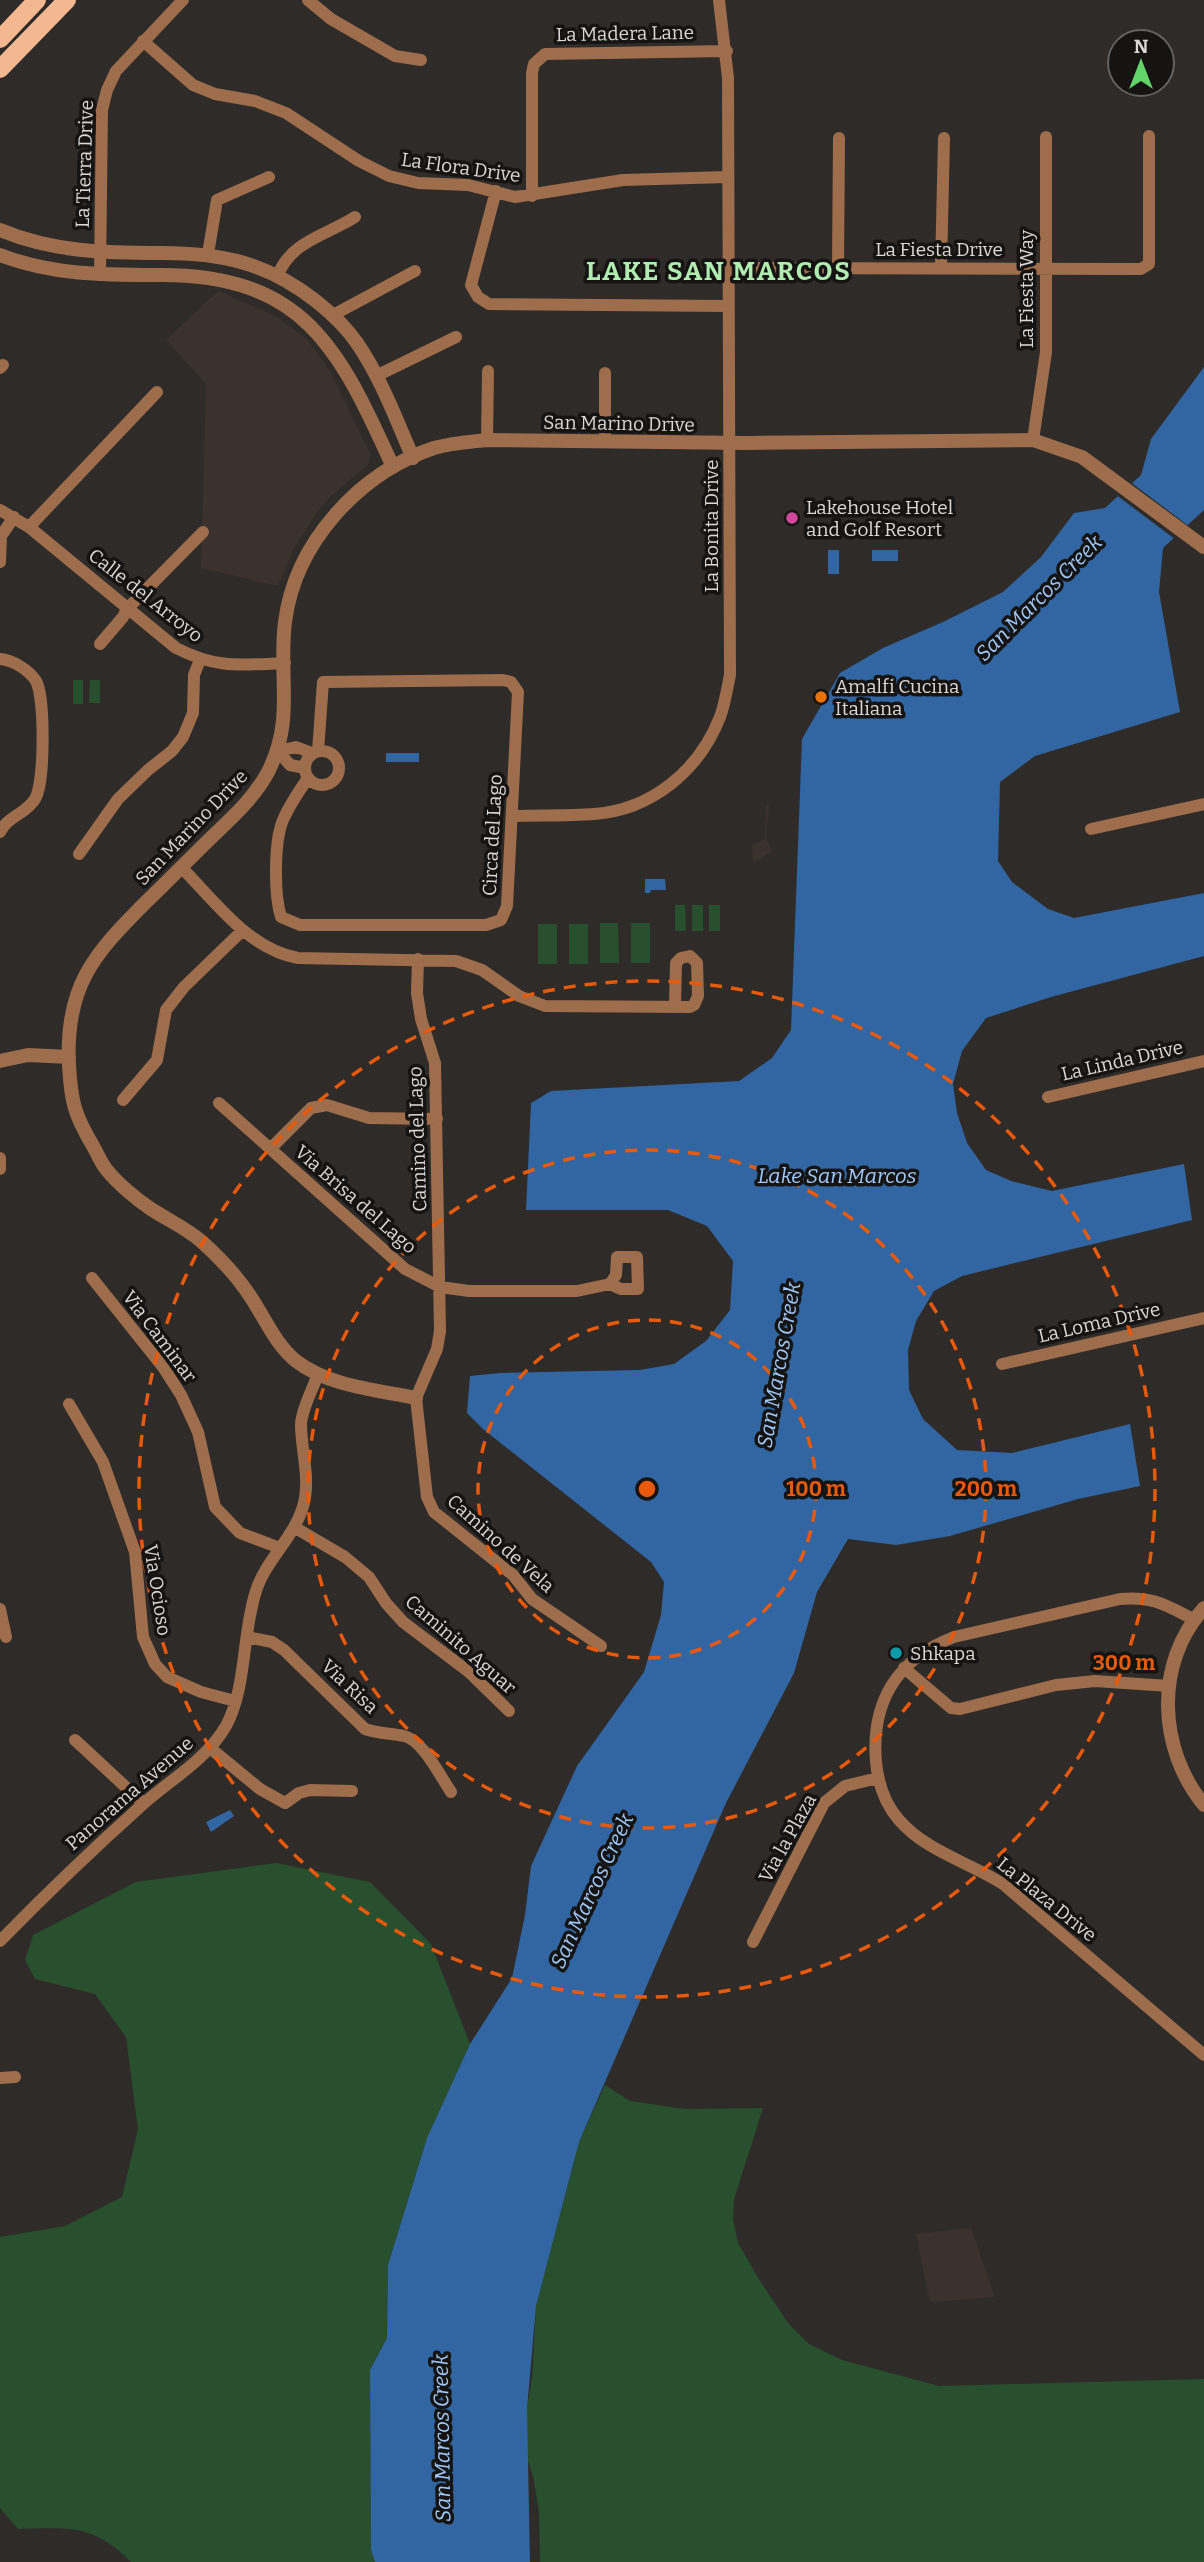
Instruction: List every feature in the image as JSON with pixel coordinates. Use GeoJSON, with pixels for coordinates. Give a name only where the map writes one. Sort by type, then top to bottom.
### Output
{"type":"FeatureCollection","features":[{"type":"Feature","properties":{"kind":"main road"},"geometry":{"type":"LineString","coordinates":[[0,39],[37,0]]}},
{"type":"Feature","properties":{"kind":"main road"},"geometry":{"type":"LineString","coordinates":[[0,69],[66,0]]}},
{"type":"Feature","properties":{"kind":"street","name":"La Tierra Drive"},"geometry":{"type":"LineString","coordinates":[[100,275],[102,110],[107,90],[116,71],[183,0]]}},
{"type":"Feature","properties":{"kind":"street"},"geometry":{"type":"LineString","coordinates":[[308,0],[331,19],[395,56],[421,60]]}},
{"type":"Feature","properties":{"kind":"street","name":"La Bonita Drive"},"geometry":{"type":"LineString","coordinates":[[512,816],[596,814],[630,808],[664,791],[690,768],[720,718],[730,675],[730,443],[727,51],[720,0]]}},
{"type":"Feature","properties":{"kind":"street","name":"La Flora Drive"},"geometry":{"type":"LineString","coordinates":[[144,41],[193,85],[215,94],[256,101],[286,113],[359,161],[389,176],[418,183],[468,186],[515,197],[623,180],[727,177]]}},
{"type":"Feature","properties":{"kind":"street","name":"La Madera Lane"},"geometry":{"type":"LineString","coordinates":[[531,196],[531,73],[534,64],[545,54],[727,51]]}},
{"type":"Feature","properties":{"kind":"street","name":"La Fiesta Drive"},"geometry":{"type":"LineString","coordinates":[[728,268],[1141,269],[1149,264],[1149,136]]}},
{"type":"Feature","properties":{"kind":"street","name":"La Fiesta Way"},"geometry":{"type":"LineString","coordinates":[[1033,440],[1046,352],[1046,137]]}},
{"type":"Feature","properties":{"kind":"street"},"geometry":{"type":"LineString","coordinates":[[838,268],[839,138]]}},
{"type":"Feature","properties":{"kind":"street"},"geometry":{"type":"LineString","coordinates":[[941,268],[944,138]]}},
{"type":"Feature","properties":{"kind":"street"},"geometry":{"type":"LineString","coordinates":[[208,254],[217,200],[269,177]]}},
{"type":"Feature","properties":{"kind":"street"},"geometry":{"type":"LineString","coordinates":[[496,191],[471,285],[478,297],[489,304],[728,306]]}},
{"type":"Feature","properties":{"kind":"street"},"geometry":{"type":"LineString","coordinates":[[278,275],[283,262],[300,246],[355,217]]}},
{"type":"Feature","properties":{"kind":"street"},"geometry":{"type":"LineString","coordinates":[[0,230],[52,247],[100,252],[208,254],[243,262],[278,275],[333,315],[356,341],[376,376],[413,458]]}},
{"type":"Feature","properties":{"kind":"street"},"geometry":{"type":"LineString","coordinates":[[0,256],[50,270],[100,275],[200,275],[236,283],[282,303],[322,338],[342,363],[393,467]]}},
{"type":"Feature","properties":{"kind":"street"},"geometry":{"type":"LineString","coordinates":[[333,315],[415,271]]}},
{"type":"Feature","properties":{"kind":"street"},"geometry":{"type":"LineString","coordinates":[[376,376],[456,337]]}},
{"type":"Feature","properties":{"kind":"street"},"geometry":{"type":"LineString","coordinates":[[487,440],[488,371]]}},
{"type":"Feature","properties":{"kind":"street"},"geometry":{"type":"LineString","coordinates":[[605,373],[605,442]]}},
{"type":"Feature","properties":{"kind":"street"},"geometry":{"type":"LineString","coordinates":[[29,527],[157,392]]}},
{"type":"Feature","properties":{"kind":"street","name":"San Marino Drive"},"geometry":{"type":"LineString","coordinates":[[416,1398],[340,1382],[318,1374],[298,1362],[281,1347],[250,1295],[232,1272],[201,1241],[148,1207],[106,1169],[77,1119],[72,1104],[69,1031],[72,1009],[80,984],[93,959],[240,809],[265,777],[278,751],[284,723],[284,638],[288,606],[312,548],[335,514],[378,476],[393,467],[435,448],[487,440],[730,443],[1033,440],[1082,457],[1204,547]]}},
{"type":"Feature","properties":{"kind":"street","name":"Calle del Arroyo"},"geometry":{"type":"LineString","coordinates":[[0,510],[29,527],[176,648],[200,660],[233,665],[285,663]]}},
{"type":"Feature","properties":{"kind":"street"},"geometry":{"type":"LineString","coordinates":[[0,562],[1,536],[14,517]]}},
{"type":"Feature","properties":{"kind":"street"},"geometry":{"type":"LineString","coordinates":[[100,644],[127,609],[202,532]]}},
{"type":"Feature","properties":{"kind":"street"},"geometry":{"type":"LineString","coordinates":[[0,659],[18,665],[36,681],[41,696],[41,760],[39,789],[34,799],[29,806],[5,821],[0,832]]}},
{"type":"Feature","properties":{"kind":"street"},"geometry":{"type":"LineString","coordinates":[[79,854],[118,799],[172,751],[183,737],[193,713],[194,675],[200,660]]}},
{"type":"Feature","properties":{"kind":"street","name":"Circa del Lago"},"geometry":{"type":"LineString","coordinates":[[323,682],[511,682],[518,692],[512,816],[508,906],[502,920],[486,925],[300,925],[281,917],[277,905],[278,834],[306,773],[305,762],[315,752],[323,682]]}},
{"type":"Feature","properties":{"kind":"street"},"geometry":{"type":"LineString","coordinates":[[296,747],[315,752],[329,752],[338,765],[333,780],[323,785],[312,782],[306,773],[290,765],[278,751],[296,747]]}},
{"type":"Feature","properties":{"kind":"street"},"geometry":{"type":"LineString","coordinates":[[1091,829],[1204,804]]}},
{"type":"Feature","properties":{"kind":"street"},"geometry":{"type":"LineString","coordinates":[[181,867],[260,945],[283,956],[456,961],[482,970],[520,996],[545,1006],[675,1006]]}},
{"type":"Feature","properties":{"kind":"street"},"geometry":{"type":"LineString","coordinates":[[123,1100],[157,1060],[166,1010],[184,987],[243,930]]}},
{"type":"Feature","properties":{"kind":"street","name":"Camino del Lago"},"geometry":{"type":"LineString","coordinates":[[416,1398],[438,1349],[440,1287],[435,1063],[421,1019],[417,993],[418,959]]}},
{"type":"Feature","properties":{"kind":"street"},"geometry":{"type":"LineString","coordinates":[[0,1061],[28,1055],[69,1056]]}},
{"type":"Feature","properties":{"kind":"street","name":"La Linda Drive"},"geometry":{"type":"LineString","coordinates":[[1048,1097],[1204,1061]]}},
{"type":"Feature","properties":{"kind":"street","name":"Via Brisa del Lago"},"geometry":{"type":"LineString","coordinates":[[219,1103],[405,1269],[440,1287],[469,1292],[577,1292],[610,1284]]}},
{"type":"Feature","properties":{"kind":"street"},"geometry":{"type":"LineString","coordinates":[[270,1149],[311,1108],[327,1105],[369,1118],[438,1119]]}},
{"type":"Feature","properties":{"kind":"street"},"geometry":{"type":"LineString","coordinates":[[0,1158],[0,1169]]}},
{"type":"Feature","properties":{"kind":"street","name":"Via Caminar"},"geometry":{"type":"LineString","coordinates":[[92,1278],[163,1367],[181,1395],[198,1432],[215,1507],[240,1533],[280,1548]]}},
{"type":"Feature","properties":{"kind":"street","name":"La Loma Drive"},"geometry":{"type":"LineString","coordinates":[[1002,1364],[1204,1318]]}},
{"type":"Feature","properties":{"kind":"street","name":"Panorama Avenue"},"geometry":{"type":"LineString","coordinates":[[0,1941],[57,1883],[210,1748],[227,1725],[235,1701],[256,1591],[265,1570],[294,1527],[305,1500],[301,1422],[318,1374]]}},
{"type":"Feature","properties":{"kind":"street","name":"Camino de Vela"},"geometry":{"type":"LineString","coordinates":[[416,1398],[427,1497],[434,1512],[513,1575],[532,1599],[601,1646]]}},
{"type":"Feature","properties":{"kind":"street","name":"Via Ocioso"},"geometry":{"type":"LineString","coordinates":[[69,1404],[103,1462],[135,1552],[144,1637],[155,1664],[167,1678],[201,1692],[235,1701]]}},
{"type":"Feature","properties":{"kind":"street","name":"Caminito Aguar"},"geometry":{"type":"LineString","coordinates":[[294,1527],[345,1557],[369,1577],[402,1622],[469,1672],[509,1711]]}},
{"type":"Feature","properties":{"kind":"street","name":"La Plaza Drive"},"geometry":{"type":"LineString","coordinates":[[1193,1619],[1158,1601],[1138,1597],[954,1637],[937,1644],[904,1668],[891,1685],[880,1708],[874,1738],[877,1779],[900,1822],[929,1846],[1003,1884],[1204,2055]]}},
{"type":"Feature","properties":{"kind":"street"},"geometry":{"type":"LineString","coordinates":[[1204,1608],[1193,1619],[1170,1668],[1169,1686],[1169,1730],[1173,1745],[1191,1789],[1204,1805]]}},
{"type":"Feature","properties":{"kind":"street"},"geometry":{"type":"LineString","coordinates":[[0,1609],[6,1637]]}},
{"type":"Feature","properties":{"kind":"street","name":"Via Risa"},"geometry":{"type":"LineString","coordinates":[[247,1637],[272,1642],[284,1650],[365,1729],[380,1734],[406,1736],[418,1743],[451,1792]]}},
{"type":"Feature","properties":{"kind":"street"},"geometry":{"type":"LineString","coordinates":[[904,1668],[951,1708],[960,1709],[1056,1685],[1095,1681],[1169,1686]]}},
{"type":"Feature","properties":{"kind":"street"},"geometry":{"type":"LineString","coordinates":[[75,1740],[144,1804]]}},
{"type":"Feature","properties":{"kind":"street"},"geometry":{"type":"LineString","coordinates":[[210,1748],[260,1789],[285,1803],[299,1793],[310,1790],[352,1791]]}},
{"type":"Feature","properties":{"kind":"street","name":"Via la Plaza"},"geometry":{"type":"LineString","coordinates":[[753,1942],[824,1804],[845,1786],[877,1779]]}},
{"type":"Feature","properties":{"kind":"street"},"geometry":{"type":"LineString","coordinates":[[0,2078],[15,2077]]}},
{"type":"Feature","properties":{"kind":"shaded area"},"geometry":{"type":"Polygon","coordinates":[[[218,291],[274,315],[307,339],[330,371],[371,455],[368,465],[331,496],[316,514],[294,548],[278,586],[201,568],[206,384],[166,340],[218,291]]]}},
{"type":"Feature","properties":{"kind":"shaded area"},"geometry":{"type":"Polygon","coordinates":[[[766,805],[769,805],[766,839],[773,851],[753,863],[752,844],[765,839],[766,805]]]}},
{"type":"Feature","properties":{"kind":"shaded area"},"geometry":{"type":"Polygon","coordinates":[[[971,2228],[995,2297],[930,2302],[916,2234],[971,2228]]]}},
{"type":"Feature","properties":{"kind":"green space"},"geometry":{"type":"Polygon","coordinates":[[[73,680],[83,680],[83,704],[73,704],[73,680]]]}},
{"type":"Feature","properties":{"kind":"green space"},"geometry":{"type":"Polygon","coordinates":[[[90,680],[100,680],[100,703],[89,703],[90,680]]]}},
{"type":"Feature","properties":{"kind":"green space"},"geometry":{"type":"Polygon","coordinates":[[[675,905],[685,905],[686,931],[675,931],[675,905]]]}},
{"type":"Feature","properties":{"kind":"green space"},"geometry":{"type":"Polygon","coordinates":[[[692,905],[703,905],[703,931],[692,931],[692,905]]]}},
{"type":"Feature","properties":{"kind":"green space"},"geometry":{"type":"Polygon","coordinates":[[[709,905],[720,905],[720,931],[709,931],[709,905]]]}},
{"type":"Feature","properties":{"kind":"green space"},"geometry":{"type":"Polygon","coordinates":[[[600,923],[618,923],[619,963],[600,963],[600,923]]]}},
{"type":"Feature","properties":{"kind":"green space"},"geometry":{"type":"Polygon","coordinates":[[[631,923],[650,923],[650,963],[631,963],[631,923]]]}},
{"type":"Feature","properties":{"kind":"green space"},"geometry":{"type":"Polygon","coordinates":[[[538,924],[557,924],[557,964],[538,964],[538,924]]]}},
{"type":"Feature","properties":{"kind":"green space"},"geometry":{"type":"Polygon","coordinates":[[[569,924],[588,924],[588,964],[569,964],[569,924]]]}},
{"type":"Feature","properties":{"kind":"green space"},"geometry":{"type":"Polygon","coordinates":[[[276,1863],[370,1882],[431,1944],[470,2044],[427,2138],[388,2265],[387,2338],[370,2370],[371,2550],[375,2562],[131,2562],[104,2540],[79,2530],[18,2529],[0,2508],[0,2237],[65,2226],[122,2197],[138,2129],[126,2037],[95,1994],[35,1979],[25,1960],[33,1935],[136,1882],[276,1863]]]}},
{"type":"Feature","properties":{"kind":"green space"},"geometry":{"type":"Polygon","coordinates":[[[605,2085],[630,2101],[685,2109],[763,2108],[734,2199],[733,2219],[738,2243],[760,2281],[788,2323],[809,2344],[842,2360],[939,2386],[1204,2379],[1204,2562],[540,2562],[539,2511],[533,2476],[525,2452],[524,2426],[532,2378],[536,2306],[579,2142],[605,2085]]]}},
{"type":"Feature","properties":{"kind":"water","name":"Lake San Marcos"},"geometry":{"type":"Polygon","coordinates":[[[1204,367],[1204,510],[1163,548],[1159,592],[1180,712],[1035,756],[1000,782],[998,861],[1012,882],[1048,909],[1074,918],[1204,893],[1204,956],[1051,997],[986,1018],[962,1051],[953,1084],[957,1113],[967,1143],[986,1170],[1011,1181],[1052,1191],[1184,1164],[1192,1220],[962,1276],[934,1291],[916,1321],[908,1350],[909,1390],[923,1419],[957,1450],[1012,1453],[1130,1424],[1140,1486],[1078,1499],[950,1536],[896,1545],[848,1539],[817,1592],[794,1673],[726,1803],[579,2142],[536,2306],[527,2409],[530,2562],[375,2562],[371,2550],[370,2370],[387,2338],[388,2265],[427,2138],[470,2044],[512,1978],[525,1915],[531,1866],[577,1766],[644,1672],[661,1615],[664,1582],[651,1562],[483,1429],[467,1413],[470,1376],[640,1370],[674,1364],[706,1341],[730,1310],[733,1261],[707,1226],[668,1210],[526,1210],[531,1103],[551,1091],[739,1081],[772,1058],[791,1030],[802,739],[840,673],[883,648],[1003,592],[1041,557],[1074,513],[1105,508],[1141,475],[1151,439],[1204,367]]]}},
{"type":"Feature","properties":{"kind":"water"},"geometry":{"type":"Polygon","coordinates":[[[828,550],[839,550],[839,574],[828,574],[828,550]]]}},
{"type":"Feature","properties":{"kind":"water"},"geometry":{"type":"Polygon","coordinates":[[[872,550],[898,550],[898,561],[872,561],[872,550]]]}},
{"type":"Feature","properties":{"kind":"water"},"geometry":{"type":"Polygon","coordinates":[[[386,753],[419,753],[419,762],[386,762],[386,753]]]}},
{"type":"Feature","properties":{"kind":"water"},"geometry":{"type":"Polygon","coordinates":[[[645,879],[665,879],[666,890],[651,890],[650,893],[645,893],[645,879]]]}},
{"type":"Feature","properties":{"kind":"water"},"geometry":{"type":"Polygon","coordinates":[[[230,1810],[234,1816],[211,1832],[206,1822],[230,1810]]]}},
{"type":"Feature","properties":{"kind":"pier"},"geometry":{"type":"Polygon","coordinates":[[[1129,481],[1190,527],[1176,540],[1115,494],[1129,481]]]}},
{"type":"Feature","properties":{"kind":"place","name":"Lakehouse Hotel and Golf Resort"},"geometry":{"type":"Point","coordinates":[792,518]}},
{"type":"Feature","properties":{"kind":"place","name":"Amalfi Cucina Italiana"},"geometry":{"type":"Point","coordinates":[821,697]}},
{"type":"Feature","properties":{"kind":"place","name":"Shkapa"},"geometry":{"type":"Point","coordinates":[896,1653]}},
{"type":"Feature","properties":{"kind":"district","name":"LAKE SAN MARCOS"},"geometry":{"type":"Point","coordinates":[719,271]}},
{"type":"Feature","properties":{"kind":"water label","name":"San Marcos Creek"},"geometry":{"type":"Point","coordinates":[1039,598]}},
{"type":"Feature","properties":{"kind":"water label","name":"San Marcos Creek"},"geometry":{"type":"Point","coordinates":[779,1365]}},
{"type":"Feature","properties":{"kind":"water label","name":"San Marcos Creek"},"geometry":{"type":"Point","coordinates":[592,1891]}},
{"type":"Feature","properties":{"kind":"water label","name":"San Marcos Creek"},"geometry":{"type":"Point","coordinates":[442,2438]}}]}
